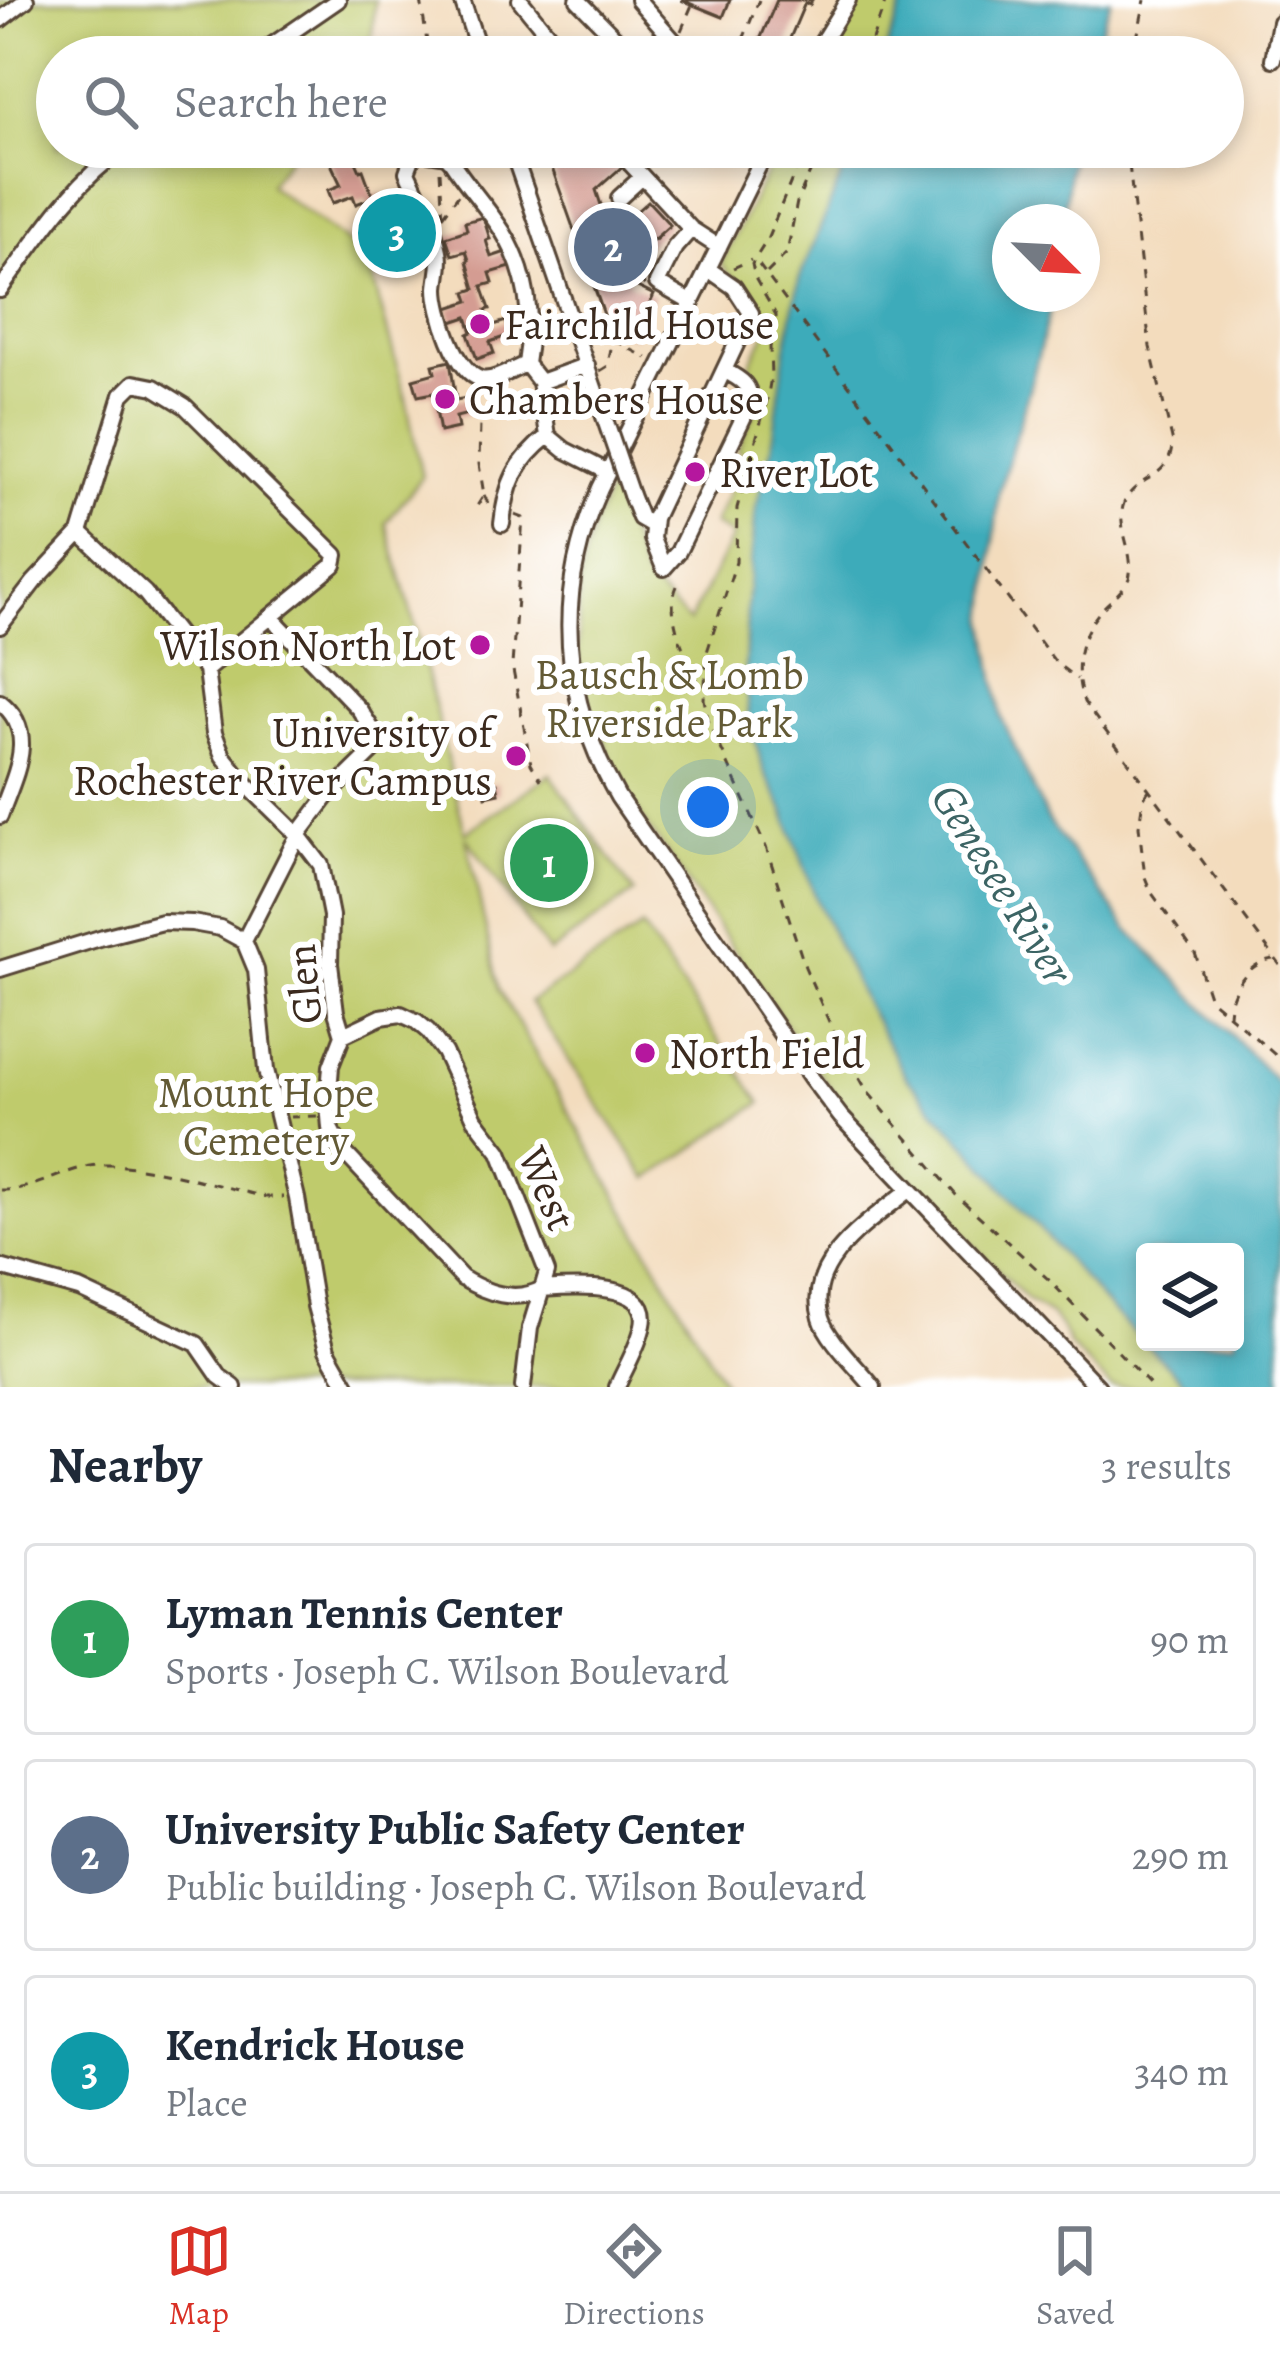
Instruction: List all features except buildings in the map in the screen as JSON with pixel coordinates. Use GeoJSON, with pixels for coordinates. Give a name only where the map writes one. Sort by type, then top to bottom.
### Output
{"type":"FeatureCollection","features":[{"type":"Feature","properties":{"kind":"street"},"geometry":{"type":"LineString","coordinates":[[0,20],[26,0]]}},
{"type":"Feature","properties":{"kind":"street"},"geometry":{"type":"LineString","coordinates":[[286,36],[338,0]]}},
{"type":"Feature","properties":{"kind":"street"},"geometry":{"type":"LineString","coordinates":[[463,0],[474,36]]}},
{"type":"Feature","properties":{"kind":"street"},"geometry":{"type":"LineString","coordinates":[[520,0],[549,36]]}},
{"type":"Feature","properties":{"kind":"street"},"geometry":{"type":"LineString","coordinates":[[578,0],[617,36]]}},
{"type":"Feature","properties":{"kind":"street"},"geometry":{"type":"LineString","coordinates":[[638,0],[670,36]]}},
{"type":"Feature","properties":{"kind":"street"},"geometry":{"type":"LineString","coordinates":[[825,36],[843,0]]}},
{"type":"Feature","properties":{"kind":"street"},"geometry":{"type":"LineString","coordinates":[[1273,59],[1280,22]]}},
{"type":"Feature","properties":{"kind":"street"},"geometry":{"type":"LineString","coordinates":[[0,290],[70,194],[98,168]]}},
{"type":"Feature","properties":{"kind":"street"},"geometry":{"type":"LineString","coordinates":[[408,168],[439,253],[437,292],[443,323],[463,364],[478,378],[494,378],[526,364]]}},
{"type":"Feature","properties":{"kind":"street"},"geometry":{"type":"LineString","coordinates":[[456,168],[510,245],[519,266],[528,304],[526,364],[540,382],[548,436],[608,472]]}},
{"type":"Feature","properties":{"kind":"street"},"geometry":{"type":"LineString","coordinates":[[518,168],[631,495],[640,518],[652,525]]}},
{"type":"Feature","properties":{"kind":"street"},"geometry":{"type":"LineString","coordinates":[[634,168],[686,224],[719,247]]}},
{"type":"Feature","properties":{"kind":"street"},"geometry":{"type":"LineString","coordinates":[[758,168],[608,472],[578,545],[569,604],[572,679],[596,760],[618,797],[812,1079],[908,1191],[1098,1387]]}},
{"type":"Feature","properties":{"kind":"street"},"geometry":{"type":"LineString","coordinates":[[619,198],[642,177]]}},
{"type":"Feature","properties":{"kind":"street"},"geometry":{"type":"LineString","coordinates":[[686,224],[657,283],[692,303]]}},
{"type":"Feature","properties":{"kind":"street"},"geometry":{"type":"LineString","coordinates":[[709,269],[734,287],[752,313],[724,371],[652,525],[652,539],[664,568],[675,557],[749,406],[747,386],[724,371]]}},
{"type":"Feature","properties":{"kind":"street"},"geometry":{"type":"LineString","coordinates":[[540,382],[589,370]]}},
{"type":"Feature","properties":{"kind":"street"},"geometry":{"type":"LineString","coordinates":[[0,626],[80,533],[122,395],[134,383],[154,387],[185,406],[335,555],[334,565],[206,670],[145,592],[80,533]]}},
{"type":"Feature","properties":{"kind":"street"},"geometry":{"type":"LineString","coordinates":[[502,519],[514,473],[548,436]]}},
{"type":"Feature","properties":{"kind":"street"},"geometry":{"type":"LineString","coordinates":[[244,941],[298,835],[329,794],[366,760],[375,740],[359,709],[272,617]]}},
{"type":"Feature","properties":{"kind":"street","name":"Glen"},"geometry":{"type":"LineString","coordinates":[[206,670],[214,733],[223,755],[321,865],[331,916],[336,1012],[343,1035],[332,1066],[328,1116]]}},
{"type":"Feature","properties":{"kind":"street"},"geometry":{"type":"LineString","coordinates":[[0,702],[10,710],[23,736],[0,816]]}},
{"type":"Feature","properties":{"kind":"street"},"geometry":{"type":"LineString","coordinates":[[0,969],[162,922],[220,928],[244,941],[256,970],[266,1070],[297,1198],[315,1306],[327,1350],[348,1387]]}},
{"type":"Feature","properties":{"kind":"street","name":"West"},"geometry":{"type":"LineString","coordinates":[[343,1035],[381,1016],[400,1014],[428,1031],[444,1052],[475,1119],[500,1152],[548,1271],[542,1289],[574,1287],[636,1298],[644,1310],[643,1326],[616,1387]]}},
{"type":"Feature","properties":{"kind":"street"},"geometry":{"type":"LineString","coordinates":[[328,1116],[341,1149],[462,1277],[480,1289],[526,1298],[542,1289]]}},
{"type":"Feature","properties":{"kind":"street"},"geometry":{"type":"LineString","coordinates":[[873,1387],[821,1318],[820,1288],[838,1250],[908,1191]]}},
{"type":"Feature","properties":{"kind":"street"},"geometry":{"type":"LineString","coordinates":[[0,1267],[79,1289],[196,1344],[219,1376],[234,1387]]}},
{"type":"Feature","properties":{"kind":"street"},"geometry":{"type":"LineString","coordinates":[[523,1387],[530,1328],[542,1289]]}},
{"type":"Feature","properties":{"kind":"path"},"geometry":{"type":"LineString","coordinates":[[422,0],[425,36]]}},
{"type":"Feature","properties":{"kind":"path"},"geometry":{"type":"LineString","coordinates":[[744,36],[759,0]]}},
{"type":"Feature","properties":{"kind":"path"},"geometry":{"type":"LineString","coordinates":[[873,36],[886,0]]}},
{"type":"Feature","properties":{"kind":"path"},"geometry":{"type":"LineString","coordinates":[[1137,36],[1145,0]]}},
{"type":"Feature","properties":{"kind":"path"},"geometry":{"type":"LineString","coordinates":[[683,25],[692,4]]}},
{"type":"Feature","properties":{"kind":"path"},"geometry":{"type":"LineString","coordinates":[[796,168],[752,264],[776,319],[770,386],[737,508],[736,562],[710,636],[704,706],[766,847],[805,967],[867,1091],[956,1195],[1048,1279],[1152,1387]]}},
{"type":"Feature","properties":{"kind":"path"},"geometry":{"type":"LineString","coordinates":[[766,274],[787,253],[797,202],[812,168]]}},
{"type":"Feature","properties":{"kind":"path"},"geometry":{"type":"LineString","coordinates":[[1129,168],[1150,347],[1172,452],[1163,469],[1126,500],[1122,515],[1129,578],[1087,628],[1078,679],[1084,701],[1280,965]]}},
{"type":"Feature","properties":{"kind":"path"},"geometry":{"type":"LineString","coordinates":[[435,181],[440,170]]}},
{"type":"Feature","properties":{"kind":"path"},"geometry":{"type":"LineString","coordinates":[[440,170],[444,228]]}},
{"type":"Feature","properties":{"kind":"path"},"geometry":{"type":"LineString","coordinates":[[443,216],[464,189]]}},
{"type":"Feature","properties":{"kind":"path"},"geometry":{"type":"LineString","coordinates":[[646,285],[636,280],[655,240],[686,224]]}},
{"type":"Feature","properties":{"kind":"path"},"geometry":{"type":"LineString","coordinates":[[759,265],[1056,663],[1078,679]]}},
{"type":"Feature","properties":{"kind":"path"},"geometry":{"type":"LineString","coordinates":[[626,266],[639,274]]}},
{"type":"Feature","properties":{"kind":"path"},"geometry":{"type":"LineString","coordinates":[[589,370],[608,366],[615,341],[648,359]]}},
{"type":"Feature","properties":{"kind":"path"},"geometry":{"type":"LineString","coordinates":[[478,378],[475,395],[484,494],[491,513],[502,519],[523,518],[512,665],[531,764],[541,780]]}},
{"type":"Feature","properties":{"kind":"path"},"geometry":{"type":"LineString","coordinates":[[476,514],[484,494]]}},
{"type":"Feature","properties":{"kind":"path"},"geometry":{"type":"LineString","coordinates":[[677,586],[671,601],[673,612],[694,676],[703,684]]}},
{"type":"Feature","properties":{"kind":"path"},"geometry":{"type":"LineString","coordinates":[[1150,789],[1143,799],[1139,826],[1151,892],[1195,953],[1210,999],[1280,1059]]}},
{"type":"Feature","properties":{"kind":"path"},"geometry":{"type":"LineString","coordinates":[[1229,1017],[1229,1002],[1238,984],[1263,961],[1275,958]]}},
{"type":"Feature","properties":{"kind":"path"},"geometry":{"type":"LineString","coordinates":[[277,1118],[328,1116]]}},
{"type":"Feature","properties":{"kind":"path"},"geometry":{"type":"LineString","coordinates":[[0,1190],[17,1190],[89,1166],[117,1165],[266,1197],[297,1198]]}},
{"type":"Feature","properties":{"kind":"green space","name":"Mount Hope Cemetery"},"geometry":{"type":"Polygon","coordinates":[[[0,0],[375,0],[372,36],[36,36],[36,168],[281,168],[269,185],[356,249],[370,268],[422,477],[386,523],[465,833],[550,774],[634,893],[549,953],[466,837],[499,990],[726,1387],[0,1387],[0,0]]]}},
{"type":"Feature","properties":{"kind":"green space"},"geometry":{"type":"Polygon","coordinates":[[[854,0],[905,0],[891,36],[834,36],[854,0]]]}},
{"type":"Feature","properties":{"kind":"green space","name":"Bausch & Lomb Riverside Park"},"geometry":{"type":"Polygon","coordinates":[[[769,168],[844,168],[799,280],[772,447],[756,508],[745,677],[749,721],[764,771],[783,808],[817,901],[906,1077],[1136,1334],[1136,1351],[1153,1351],[1190,1387],[1111,1387],[1070,1346],[1052,1316],[1027,1300],[877,1146],[841,1104],[630,800],[615,777],[604,737],[589,713],[578,654],[579,587],[594,523],[612,484],[644,577],[689,622],[733,536],[714,524],[747,455],[737,450],[759,398],[747,370],[771,322],[721,264],[769,168]]]}},
{"type":"Feature","properties":{"kind":"green space","name":"North Field"},"geometry":{"type":"Polygon","coordinates":[[[642,927],[761,1103],[648,1179],[530,1002],[642,927]]]}},
{"type":"Feature","properties":{"kind":"water"},"geometry":{"type":"Polygon","coordinates":[[[905,0],[1111,0],[1099,36],[891,36],[905,0]]]}},
{"type":"Feature","properties":{"kind":"water","name":"Genesee River"},"geometry":{"type":"Polygon","coordinates":[[[844,168],[1069,168],[1065,204],[992,204],[992,312],[1049,312],[999,493],[986,622],[1001,716],[1047,819],[1127,928],[1280,1085],[1280,1387],[1190,1387],[1153,1351],[1244,1351],[1244,1243],[1136,1243],[1136,1334],[906,1077],[862,997],[817,901],[783,808],[764,771],[749,721],[747,609],[756,508],[772,447],[799,280],[844,168]]]}},
{"type":"Feature","properties":{"kind":"place","name":"Kendrick House"},"geometry":{"type":"Point","coordinates":[397,233]}},
{"type":"Feature","properties":{"kind":"place","name":"University Public Safety Center"},"geometry":{"type":"Point","coordinates":[613,247]}},
{"type":"Feature","properties":{"kind":"place","name":"Fairchild House"},"geometry":{"type":"Point","coordinates":[480,324]}},
{"type":"Feature","properties":{"kind":"place","name":"Chambers House"},"geometry":{"type":"Point","coordinates":[445,399]}},
{"type":"Feature","properties":{"kind":"place","name":"River Lot"},"geometry":{"type":"Point","coordinates":[695,472]}},
{"type":"Feature","properties":{"kind":"place","name":"Wilson North Lot"},"geometry":{"type":"Point","coordinates":[480,645]}},
{"type":"Feature","properties":{"kind":"place","name":"University of Rochester River Campus"},"geometry":{"type":"Point","coordinates":[516,756]}},
{"type":"Feature","properties":{"kind":"place","name":"Lyman Tennis Center"},"geometry":{"type":"Point","coordinates":[549,863]}},
{"type":"Feature","properties":{"kind":"place","name":"North Field"},"geometry":{"type":"Point","coordinates":[645,1053]}}]}
